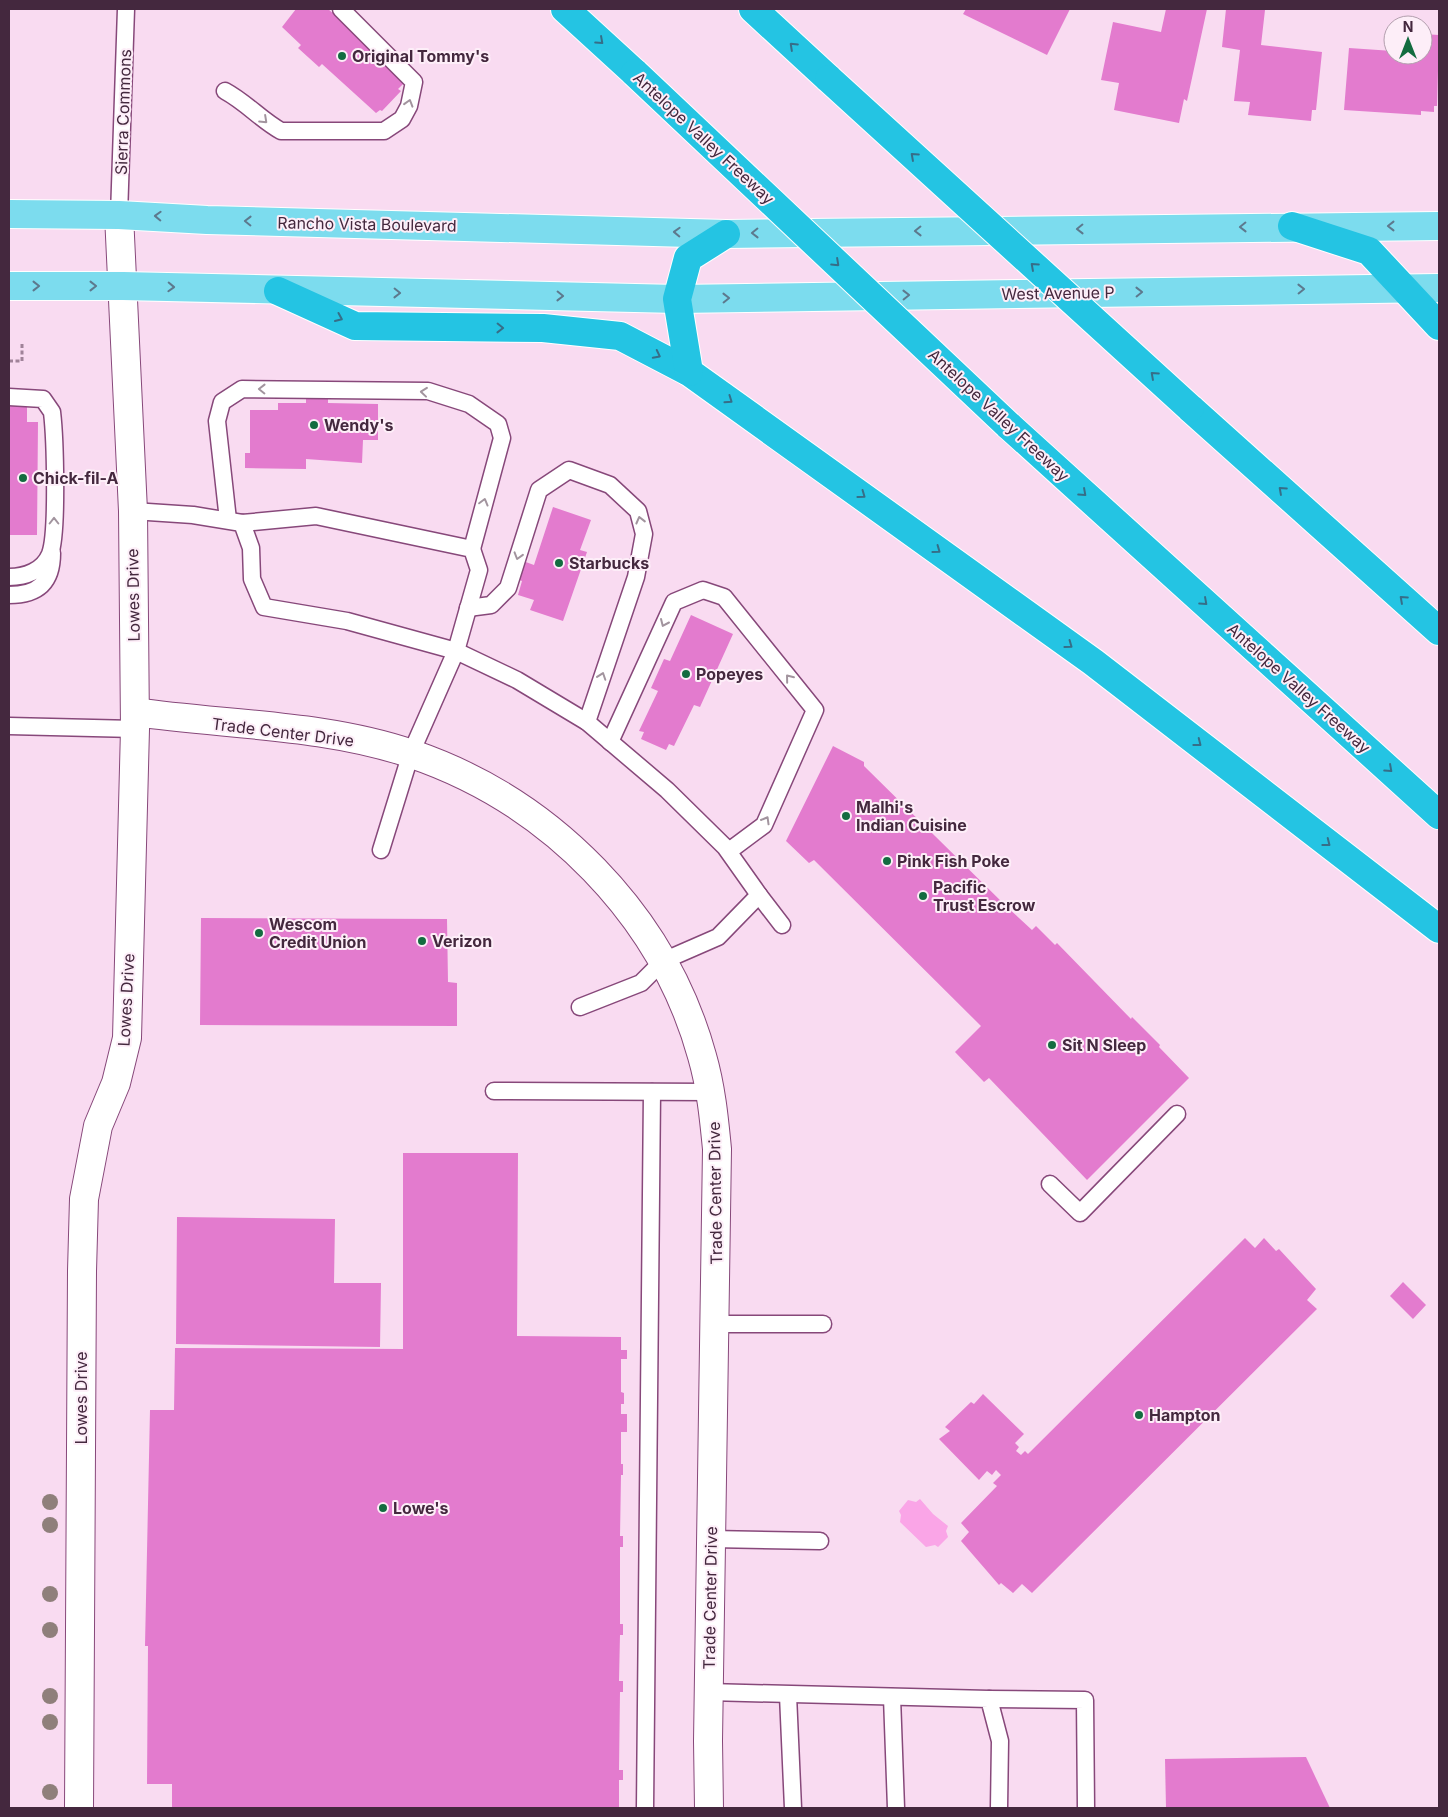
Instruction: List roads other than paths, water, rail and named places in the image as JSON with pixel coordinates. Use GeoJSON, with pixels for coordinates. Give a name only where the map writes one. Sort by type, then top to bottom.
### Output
{"type":"FeatureCollection","features":[{"type":"Feature","properties":{"kind":"highway","name":"Antelope Valley Freeway"},"geometry":{"type":"LineString","coordinates":[[565,9],[1008,425],[1439,815]]}},
{"type":"Feature","properties":{"kind":"highway"},"geometry":{"type":"LineString","coordinates":[[753,9],[1190,408],[1439,631]]}},
{"type":"Feature","properties":{"kind":"highway"},"geometry":{"type":"LineString","coordinates":[[1292,226],[1369,251],[1406,288],[1439,326]]}},
{"type":"Feature","properties":{"kind":"highway"},"geometry":{"type":"LineString","coordinates":[[690,372],[678,299],[688,258],[726,234]]}},
{"type":"Feature","properties":{"kind":"highway"},"geometry":{"type":"LineString","coordinates":[[278,291],[355,326],[543,328],[620,336],[690,372],[1093,662],[1439,929]]}},
{"type":"Feature","properties":{"kind":"main road","name":"Rancho Vista Boulevard"},"geometry":{"type":"LineString","coordinates":[[9,214],[119,215],[207,220],[726,234]]}},
{"type":"Feature","properties":{"kind":"main road"},"geometry":{"type":"LineString","coordinates":[[726,234],[1292,226],[1439,226]]}},
{"type":"Feature","properties":{"kind":"main road"},"geometry":{"type":"LineString","coordinates":[[9,286],[122,286],[678,299]]}},
{"type":"Feature","properties":{"kind":"main road","name":"West Avenue P"},"geometry":{"type":"LineString","coordinates":[[678,299],[1439,288]]}},
{"type":"Feature","properties":{"kind":"street","name":"Lowes Drive"},"geometry":{"type":"LineString","coordinates":[[79,1808],[84,1199],[98,1126],[116,1084],[127,1038],[134,720],[133,511],[119,215]]}},
{"type":"Feature","properties":{"kind":"street","name":"Trade Center Drive"},"geometry":{"type":"LineString","coordinates":[[134,720],[321,734],[411,753],[470,778],[498,792],[526,810],[576,851],[621,900],[663,961],[691,1021],[702,1057],[710,1092],[717,1149],[716,1324],[708,1692],[710,1808]]}},
{"type":"Feature","properties":{"kind":"lane","name":"Sierra Commons"},"geometry":{"type":"LineString","coordinates":[[119,215],[126,9]]}},
{"type":"Feature","properties":{"kind":"lane"},"geometry":{"type":"LineString","coordinates":[[225,91],[244,102],[268,124],[281,131],[384,131],[402,119],[409,106],[414,82],[341,9]]}},
{"type":"Feature","properties":{"kind":"lane"},"geometry":{"type":"LineString","coordinates":[[381,850],[411,753],[456,651],[479,570],[472,550],[502,438],[498,424],[469,404],[428,391],[242,389],[222,402],[217,421],[235,522],[251,548],[252,579],[264,606],[347,621],[456,651],[517,680],[587,722],[667,790],[729,851],[782,925]]}},
{"type":"Feature","properties":{"kind":"lane"},"geometry":{"type":"LineString","coordinates":[[9,396],[43,399],[52,412],[53,543],[52,564],[45,582],[30,593],[9,595]]}},
{"type":"Feature","properties":{"kind":"lane"},"geometry":{"type":"LineString","coordinates":[[468,608],[491,605],[508,588],[539,490],[569,470],[610,485],[638,511],[644,534],[636,578],[587,722]]}},
{"type":"Feature","properties":{"kind":"lane"},"geometry":{"type":"LineString","coordinates":[[133,511],[235,522],[316,516],[472,550]]}},
{"type":"Feature","properties":{"kind":"lane"},"geometry":{"type":"LineString","coordinates":[[9,578],[28,575],[36,570],[49,555],[53,543]]}},
{"type":"Feature","properties":{"kind":"lane"},"geometry":{"type":"LineString","coordinates":[[610,742],[674,602],[703,590],[724,597],[815,710],[764,825],[729,851]]}},
{"type":"Feature","properties":{"kind":"lane"},"geometry":{"type":"LineString","coordinates":[[9,726],[134,720]]}},
{"type":"Feature","properties":{"kind":"lane"},"geometry":{"type":"LineString","coordinates":[[580,1007],[641,983],[663,961],[718,937],[759,895]]}},
{"type":"Feature","properties":{"kind":"lane"},"geometry":{"type":"LineString","coordinates":[[494,1091],[710,1092]]}},
{"type":"Feature","properties":{"kind":"lane"},"geometry":{"type":"LineString","coordinates":[[645,1808],[652,1092]]}},
{"type":"Feature","properties":{"kind":"lane"},"geometry":{"type":"LineString","coordinates":[[1050,1184],[1080,1213],[1177,1114]]}},
{"type":"Feature","properties":{"kind":"lane"},"geometry":{"type":"LineString","coordinates":[[716,1324],[823,1324]]}},
{"type":"Feature","properties":{"kind":"lane"},"geometry":{"type":"LineString","coordinates":[[711,1539],[820,1541]]}},
{"type":"Feature","properties":{"kind":"lane"},"geometry":{"type":"LineString","coordinates":[[708,1692],[1085,1700],[1086,1808]]}},
{"type":"Feature","properties":{"kind":"lane"},"geometry":{"type":"LineString","coordinates":[[788,1695],[792,1808]]}},
{"type":"Feature","properties":{"kind":"lane"},"geometry":{"type":"LineString","coordinates":[[892,1697],[896,1808]]}},
{"type":"Feature","properties":{"kind":"lane"},"geometry":{"type":"LineString","coordinates":[[989,1699],[1000,1741],[999,1808]]}},
{"type":"Feature","properties":{"kind":"place","name":"Original Tommy's"},"geometry":{"type":"Point","coordinates":[342,56]}},
{"type":"Feature","properties":{"kind":"place","name":"Wendy's"},"geometry":{"type":"Point","coordinates":[314,425]}},
{"type":"Feature","properties":{"kind":"place","name":"Chick-fil-A"},"geometry":{"type":"Point","coordinates":[23,478]}},
{"type":"Feature","properties":{"kind":"place","name":"Starbucks"},"geometry":{"type":"Point","coordinates":[559,563]}},
{"type":"Feature","properties":{"kind":"place","name":"Popeyes"},"geometry":{"type":"Point","coordinates":[686,674]}},
{"type":"Feature","properties":{"kind":"place","name":"Malhi's Indian Cuisine"},"geometry":{"type":"Point","coordinates":[846,816]}},
{"type":"Feature","properties":{"kind":"place","name":"Pink Fish Poke"},"geometry":{"type":"Point","coordinates":[887,861]}},
{"type":"Feature","properties":{"kind":"place","name":"Pacific Trust Escrow"},"geometry":{"type":"Point","coordinates":[923,896]}},
{"type":"Feature","properties":{"kind":"place","name":"Wescom Credit Union"},"geometry":{"type":"Point","coordinates":[259,933]}},
{"type":"Feature","properties":{"kind":"place","name":"Verizon"},"geometry":{"type":"Point","coordinates":[422,941]}},
{"type":"Feature","properties":{"kind":"place","name":"Sit N Sleep"},"geometry":{"type":"Point","coordinates":[1052,1045]}},
{"type":"Feature","properties":{"kind":"place","name":"Hampton"},"geometry":{"type":"Point","coordinates":[1139,1415]}},
{"type":"Feature","properties":{"kind":"place","name":"Lowe's"},"geometry":{"type":"Point","coordinates":[383,1508]}}]}
